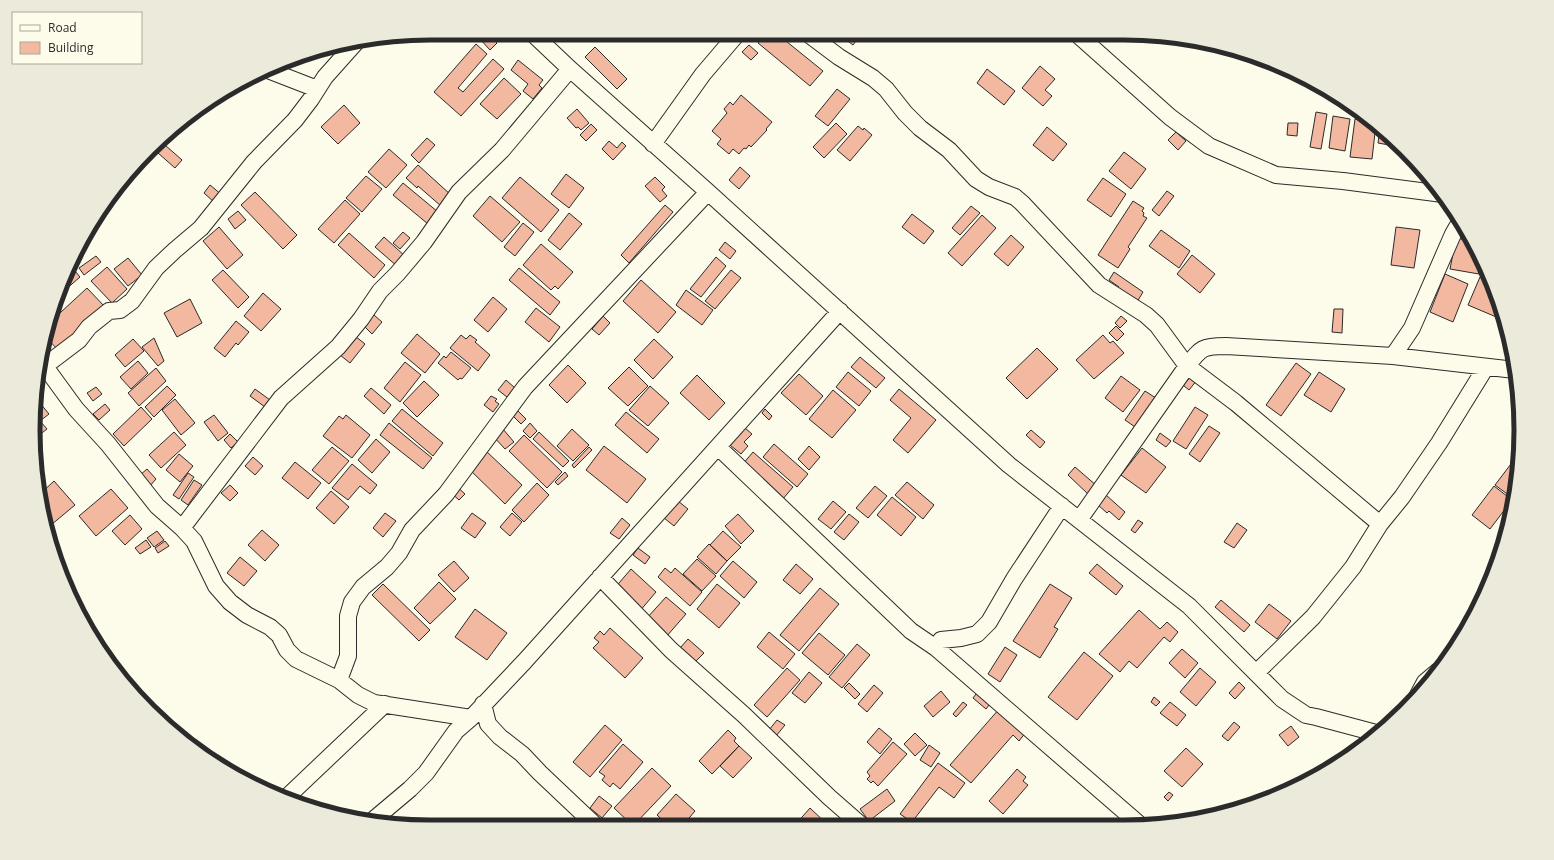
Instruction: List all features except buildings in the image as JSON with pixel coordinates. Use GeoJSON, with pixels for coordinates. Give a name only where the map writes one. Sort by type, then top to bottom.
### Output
{"type":"FeatureCollection","features":[{"type":"Feature","properties":{"kind":"street"},"geometry":{"type":"LineString","coordinates":[[539,40],[1009,465],[1189,606],[1282,699],[1306,715],[1316,716],[1370,731]]}},
{"type":"Feature","properties":{"kind":"street"},"geometry":{"type":"LineString","coordinates":[[653,144],[703,74],[732,40]]}},
{"type":"Feature","properties":{"kind":"street"},"geometry":{"type":"LineString","coordinates":[[817,40],[882,85],[905,113],[920,128],[949,150],[976,179],[989,187],[1014,197],[1022,202],[1099,285],[1146,315],[1157,325],[1186,366],[1236,403],[1380,524]]}},
{"type":"Feature","properties":{"kind":"street"},"geometry":{"type":"LineString","coordinates":[[1083,40],[1170,117],[1209,146],[1276,175],[1343,181],[1433,193]]}},
{"type":"Feature","properties":{"kind":"street"},"geometry":{"type":"LineString","coordinates":[[46,361],[79,340],[89,327],[109,311],[120,310],[132,301],[156,268],[174,250],[200,228],[254,162],[295,120],[325,77],[351,48]]}},
{"type":"Feature","properties":{"kind":"street"},"geometry":{"type":"LineString","coordinates":[[182,528],[281,398],[338,347],[361,320],[380,290],[397,274],[424,242],[459,192],[502,150],[570,69]]}},
{"type":"Feature","properties":{"kind":"street"},"geometry":{"type":"LineString","coordinates":[[275,73],[317,89]]}},
{"type":"Feature","properties":{"kind":"street"},"geometry":{"type":"LineString","coordinates":[[339,680],[348,656],[348,616],[352,602],[363,587],[387,567],[395,558],[412,530],[446,494],[525,387],[708,192]]}},
{"type":"Feature","properties":{"kind":"street"},"geometry":{"type":"LineString","coordinates":[[1393,356],[1412,328],[1457,227]]}},
{"type":"Feature","properties":{"kind":"street"},"geometry":{"type":"LineString","coordinates":[[377,817],[410,789],[426,773],[456,731],[471,718],[482,704],[524,662],[840,311]]}},
{"type":"Feature","properties":{"kind":"street"},"geometry":{"type":"LineString","coordinates":[[1079,520],[1186,366],[1198,351],[1208,346],[1393,356],[1509,369]]}},
{"type":"Feature","properties":{"kind":"street"},"geometry":{"type":"LineString","coordinates":[[45,366],[76,409],[108,444],[157,506],[194,541],[216,586],[230,602],[247,615],[270,627],[279,635],[287,650],[296,659],[339,680],[358,695],[374,703],[471,718]]}},
{"type":"Feature","properties":{"kind":"street"},"geometry":{"type":"LineString","coordinates":[[1256,673],[1313,617],[1353,567],[1380,524],[1402,497],[1439,444],[1486,367]]}},
{"type":"Feature","properties":{"kind":"street"},"geometry":{"type":"LineString","coordinates":[[718,447],[911,631],[936,648],[1134,820]]}},
{"type":"Feature","properties":{"kind":"street"},"geometry":{"type":"LineString","coordinates":[[936,648],[941,640],[961,638],[976,634],[989,622],[1014,579],[1062,506]]}},
{"type":"Feature","properties":{"kind":"street"},"geometry":{"type":"LineString","coordinates":[[600,578],[671,650],[856,820]]}},
{"type":"Feature","properties":{"kind":"street"},"geometry":{"type":"LineString","coordinates":[[291,794],[385,704]]}},
{"type":"Feature","properties":{"kind":"street"},"geometry":{"type":"LineString","coordinates":[[482,704],[488,724],[500,737],[522,754],[590,820]]}}]}
